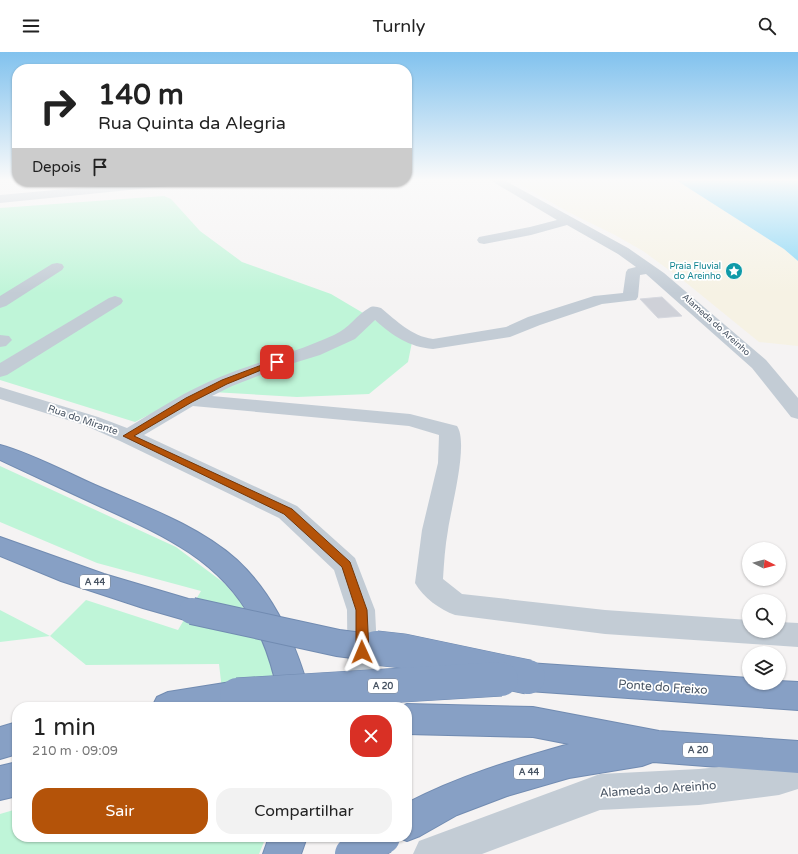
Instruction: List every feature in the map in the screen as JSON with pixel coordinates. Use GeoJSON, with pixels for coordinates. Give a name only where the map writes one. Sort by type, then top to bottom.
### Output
{"type":"FeatureCollection","features":[{"type":"Feature","properties":{"kind":"highway"},"geometry":{"type":"LineString","coordinates":[[0,452],[141,516],[202,547],[228,567],[257,602],[283,655],[293,702]]}},
{"type":"Feature","properties":{"kind":"highway","name":"A 44"},"geometry":{"type":"LineString","coordinates":[[0,546],[53,568],[166,605],[338,643],[403,651],[528,677]]}},
{"type":"Feature","properties":{"kind":"highway","name":"A 20"},"geometry":{"type":"LineString","coordinates":[[197,702],[237,695],[312,689],[403,686],[528,677]]}},
{"type":"Feature","properties":{"kind":"highway","name":"Ponte do Freixo"},"geometry":{"type":"LineString","coordinates":[[528,677],[798,696]]}},
{"type":"Feature","properties":{"kind":"highway","name":"A 20"},"geometry":{"type":"LineString","coordinates":[[412,719],[533,722],[659,747],[798,757]]}},
{"type":"Feature","properties":{"kind":"highway"},"geometry":{"type":"LineString","coordinates":[[0,743],[12,739]]}},
{"type":"Feature","properties":{"kind":"highway","name":"A 44"},"geometry":{"type":"LineString","coordinates":[[412,821],[447,801],[507,778],[569,760],[659,747]]}},
{"type":"Feature","properties":{"kind":"highway"},"geometry":{"type":"LineString","coordinates":[[0,783],[12,780]]}},
{"type":"Feature","properties":{"kind":"highway"},"geometry":{"type":"LineString","coordinates":[[282,854],[286,842]]}},
{"type":"Feature","properties":{"kind":"highway"},"geometry":{"type":"LineString","coordinates":[[352,854],[374,842]]}},
{"type":"Feature","properties":{"kind":"street","name":"Alameda do Areinho"},"geometry":{"type":"LineString","coordinates":[[562,217],[623,251],[649,268],[703,313],[759,364],[790,401],[798,413]]}},
{"type":"Feature","properties":{"kind":"street"},"geometry":{"type":"LineString","coordinates":[[484,240],[531,231],[568,221]]}},
{"type":"Feature","properties":{"kind":"street"},"geometry":{"type":"LineString","coordinates":[[0,303],[57,267]]}},
{"type":"Feature","properties":{"kind":"street"},"geometry":{"type":"LineString","coordinates":[[128,436],[189,400],[225,382],[277,362],[314,351],[349,335],[375,311],[412,341],[421,344],[433,344],[510,332],[534,321],[600,299],[630,297],[633,272],[649,268]]}},
{"type":"Feature","properties":{"kind":"street"},"geometry":{"type":"LineString","coordinates":[[0,371],[115,300]]}},
{"type":"Feature","properties":{"kind":"street","name":"Rua do Mirante"},"geometry":{"type":"LineString","coordinates":[[0,393],[91,421],[128,436],[288,512],[346,565],[361,610],[364,702]]}},
{"type":"Feature","properties":{"kind":"street"},"geometry":{"type":"LineString","coordinates":[[189,400],[410,420],[450,431],[449,463],[435,530],[428,583],[454,604],[605,622],[798,635]]}},
{"type":"Feature","properties":{"kind":"street","name":"Alameda do Areinho"},"geometry":{"type":"LineString","coordinates":[[432,854],[600,792],[699,787],[779,778],[798,772]]}},
{"type":"Feature","properties":{"kind":"street"},"geometry":{"type":"LineString","coordinates":[[364,854],[365,842]]}},
{"type":"Feature","properties":{"kind":"green space"},"geometry":{"type":"Polygon","coordinates":[[[0,217],[188,217],[200,231],[242,262],[331,294],[412,342],[408,362],[369,394],[297,397],[195,391],[135,422],[0,380],[0,217]]]}},
{"type":"Feature","properties":{"kind":"green space"},"geometry":{"type":"Polygon","coordinates":[[[0,466],[176,547],[224,583],[239,600],[271,657],[275,702],[223,702],[219,664],[86,665],[50,636],[86,600],[178,630],[201,591],[97,563],[0,522],[0,466]]]}},
{"type":"Feature","properties":{"kind":"green space"},"geometry":{"type":"Polygon","coordinates":[[[0,610],[50,636],[0,642],[0,610]]]}},
{"type":"Feature","properties":{"kind":"green space"},"geometry":{"type":"Polygon","coordinates":[[[12,810],[12,842],[264,842],[259,854],[0,854],[0,814],[12,810]]]}},
{"type":"Feature","properties":{"kind":"sand","name":"Praia Fluvial do Areinho"},"geometry":{"type":"Polygon","coordinates":[[[579,217],[735,217],[784,249],[798,261],[798,346],[759,342],[684,281],[643,251],[579,217]]]}},
{"type":"Feature","properties":{"kind":"water"},"geometry":{"type":"Polygon","coordinates":[[[735,217],[798,217],[798,261],[784,249],[735,217]]]}},
{"type":"Feature","properties":{"kind":"building"},"geometry":{"type":"Polygon","coordinates":[[[662,297],[682,316],[658,318],[640,299],[662,297]]]}},
{"type":"Feature","properties":{"kind":"place","name":"Praia Fluvial do Areinho"},"geometry":{"type":"Point","coordinates":[734,271]}},
{"type":"Feature","properties":{"kind":"route"},"geometry":{"type":"LineString","coordinates":[[277,362],[225,382],[189,400],[128,436],[288,512],[346,565],[361,610],[362,652]]}}]}
